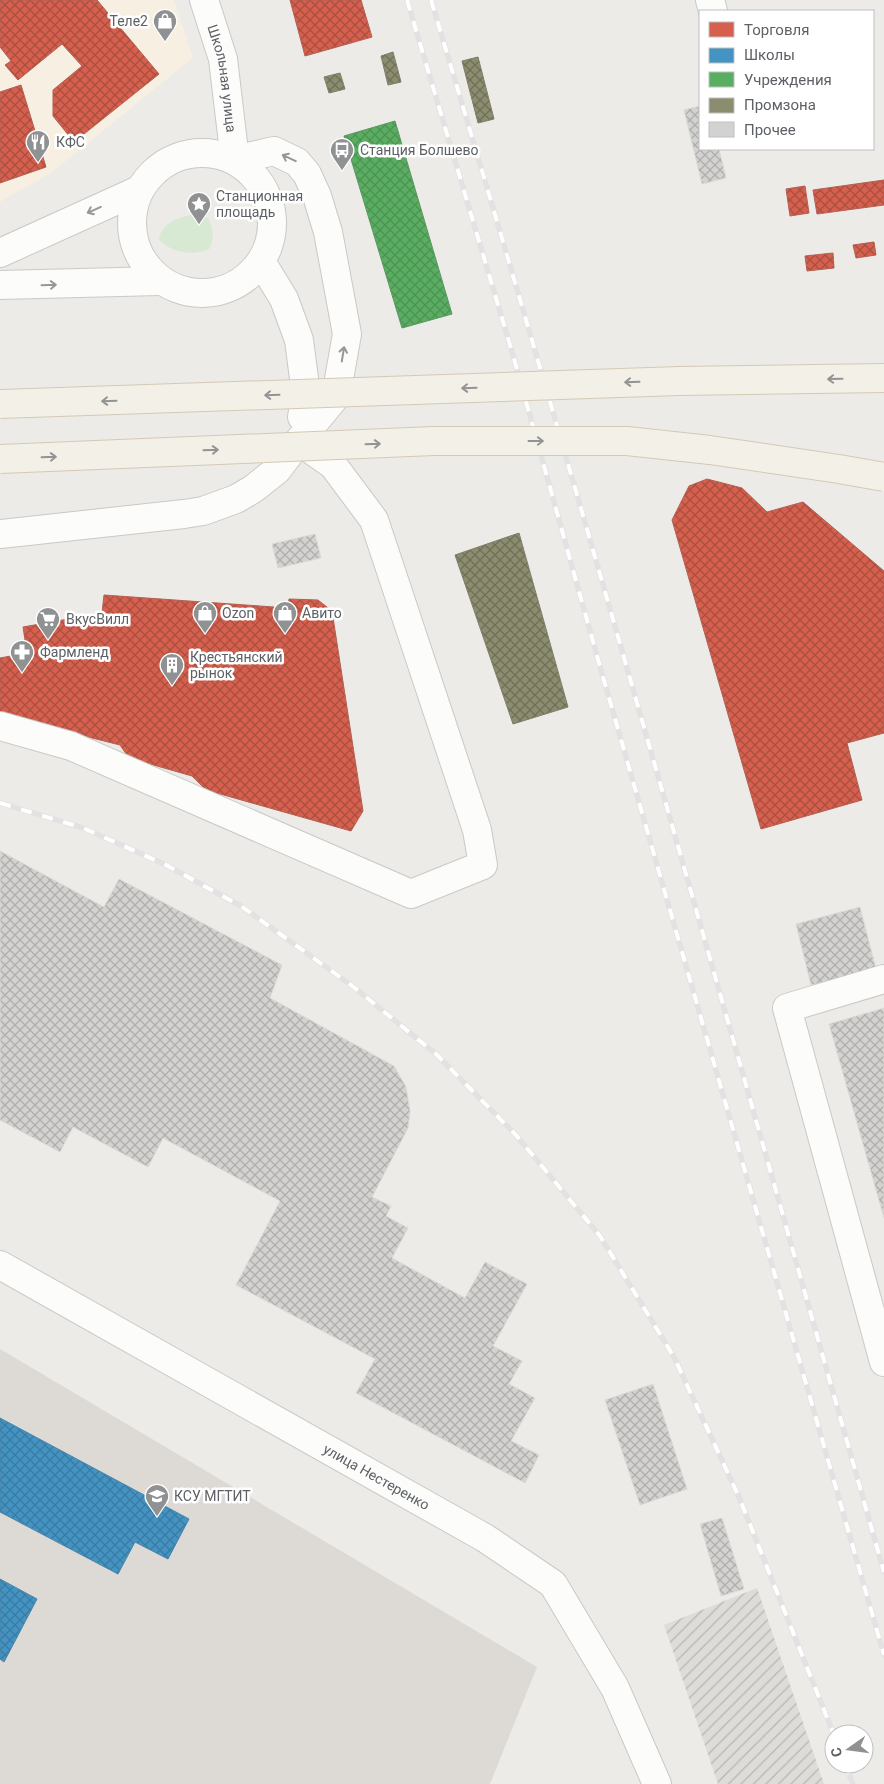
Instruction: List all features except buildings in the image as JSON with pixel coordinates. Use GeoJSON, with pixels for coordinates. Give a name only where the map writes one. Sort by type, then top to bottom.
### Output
{"type":"FeatureCollection","features":[{"type":"Feature","properties":{"kind":"main road"},"geometry":{"type":"LineString","coordinates":[[0,404],[670,381],[884,378]]}},
{"type":"Feature","properties":{"kind":"main road"},"geometry":{"type":"LineString","coordinates":[[0,459],[434,441],[627,441],[710,450],[839,469],[884,478]]}},
{"type":"Feature","properties":{"kind":"street","name":"Школьная улица"},"geometry":{"type":"LineString","coordinates":[[204,0],[223,58],[235,160]]}},
{"type":"Feature","properties":{"kind":"street"},"geometry":{"type":"LineString","coordinates":[[0,534],[203,511],[236,499],[278,470],[298,441],[336,396],[347,334],[328,232],[317,196],[307,174],[297,162],[274,151],[235,160]]}},
{"type":"Feature","properties":{"kind":"street"},"geometry":{"type":"LineString","coordinates":[[208,152],[235,160],[259,180],[272,212],[272,238],[262,263],[241,283],[215,293],[186,293],[160,281],[143,263],[133,240],[131,214],[139,190],[156,168],[181,155],[208,152]]}},
{"type":"Feature","properties":{"kind":"street"},"geometry":{"type":"LineString","coordinates":[[0,253],[139,190]]}},
{"type":"Feature","properties":{"kind":"street"},"geometry":{"type":"LineString","coordinates":[[262,263],[284,299],[299,340],[306,394],[298,441]]}},
{"type":"Feature","properties":{"kind":"street"},"geometry":{"type":"LineString","coordinates":[[0,285],[160,281]]}},
{"type":"Feature","properties":{"kind":"street"},"geometry":{"type":"LineString","coordinates":[[0,726],[71,746],[412,894],[483,864],[477,830],[374,520],[333,465],[298,441]]}},
{"type":"Feature","properties":{"kind":"street"},"geometry":{"type":"LineString","coordinates":[[884,979],[787,1008],[884,1362]]}},
{"type":"Feature","properties":{"kind":"street","name":"улица Нестеренко"},"geometry":{"type":"LineString","coordinates":[[0,1265],[485,1538],[553,1584],[615,1688],[657,1784]]}},
{"type":"Feature","properties":{"kind":"shaded area"},"geometry":{"type":"Polygon","coordinates":[[[0,0],[174,0],[193,58],[51,173],[0,202],[0,0]]]}},
{"type":"Feature","properties":{"kind":"shaded area"},"geometry":{"type":"Polygon","coordinates":[[[0,1349],[537,1667],[490,1784],[0,1784],[0,1349]]]}},
{"type":"Feature","properties":{"kind":"shaded area"},"geometry":{"type":"Polygon","coordinates":[[[757,1588],[824,1784],[718,1784],[664,1625],[757,1588]]]}},
{"type":"Feature","properties":{"kind":"green space"},"geometry":{"type":"Polygon","coordinates":[[[198,214],[208,218],[211,226],[213,237],[209,249],[189,253],[182,252],[169,247],[159,239],[168,224],[179,218],[198,214]]]}},
{"type":"Feature","properties":{"kind":"railway"},"geometry":{"type":"LineString","coordinates":[[407,0],[513,355],[599,663],[884,1655]]}},
{"type":"Feature","properties":{"kind":"railway"},"geometry":{"type":"LineString","coordinates":[[431,0],[604,588],[884,1572]]}},
{"type":"Feature","properties":{"kind":"railway"},"geometry":{"type":"LineString","coordinates":[[0,803],[83,828],[164,864],[241,906],[351,985],[436,1054],[516,1135],[600,1236],[674,1357],[739,1497],[830,1724]]}},
{"type":"Feature","properties":{"kind":"railway"},"geometry":{"type":"LineString","coordinates":[[849,1774],[853,1784]]}},
{"type":"Feature","properties":{"kind":"place","name":"Теле2"},"geometry":{"type":"Point","coordinates":[165,42]}},
{"type":"Feature","properties":{"kind":"place","name":"КФС"},"geometry":{"type":"Point","coordinates":[38,163]}},
{"type":"Feature","properties":{"kind":"place","name":"Станция Болшево"},"geometry":{"type":"Point","coordinates":[342,171]}},
{"type":"Feature","properties":{"kind":"place","name":"Станционная площадь"},"geometry":{"type":"Point","coordinates":[199,225]}},
{"type":"Feature","properties":{"kind":"place","name":"Ozon"},"geometry":{"type":"Point","coordinates":[205,634]}},
{"type":"Feature","properties":{"kind":"place","name":"Авито"},"geometry":{"type":"Point","coordinates":[285,634]}},
{"type":"Feature","properties":{"kind":"place","name":"ВкусВилл"},"geometry":{"type":"Point","coordinates":[48,640]}},
{"type":"Feature","properties":{"kind":"place","name":"Фармленд"},"geometry":{"type":"Point","coordinates":[22,673]}},
{"type":"Feature","properties":{"kind":"place","name":"Крестьянский рынок"},"geometry":{"type":"Point","coordinates":[172,686]}},
{"type":"Feature","properties":{"kind":"place","name":"КСУ МГТИТ"},"geometry":{"type":"Point","coordinates":[157,1517]}}]}
